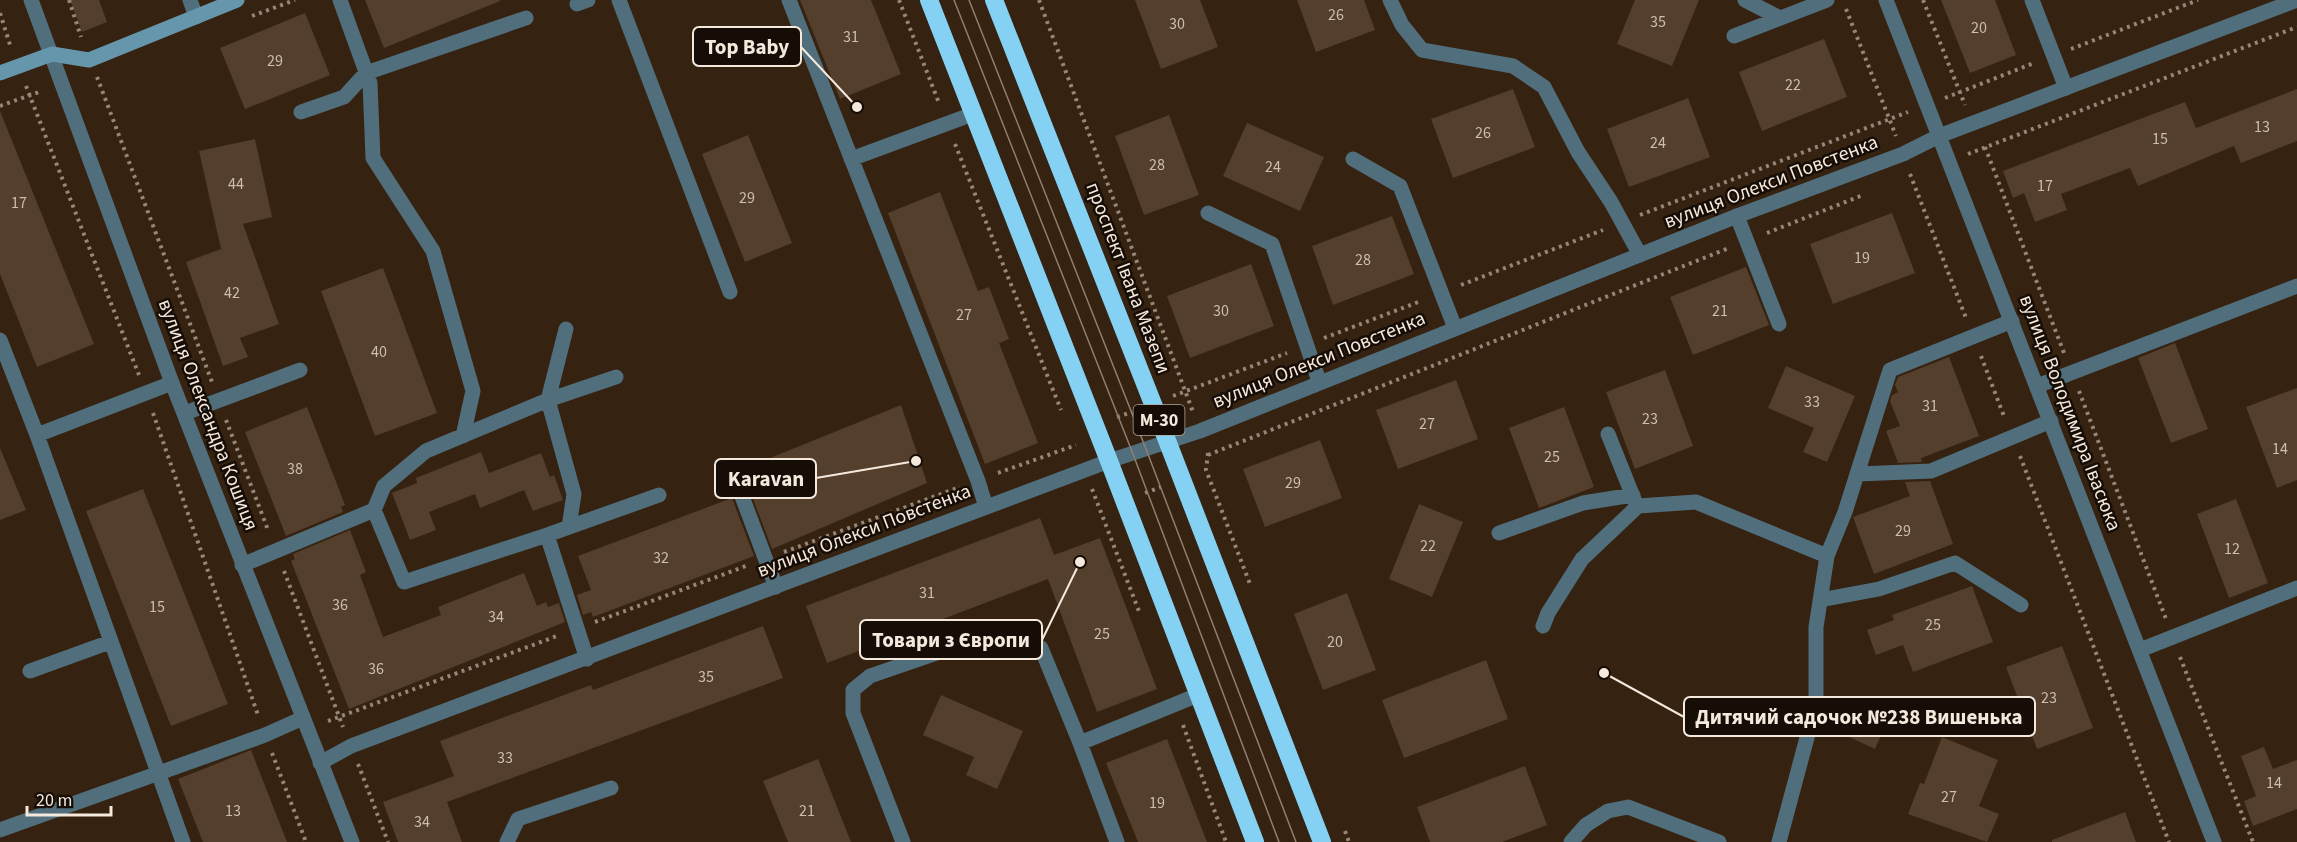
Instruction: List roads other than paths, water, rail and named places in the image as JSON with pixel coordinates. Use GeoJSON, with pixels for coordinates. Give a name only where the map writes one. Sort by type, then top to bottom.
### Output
{"type":"FeatureCollection","features":[{"type":"Feature","properties":{"kind":"highway"},"geometry":{"type":"LineString","coordinates":[[929,0],[1255,842]]}},
{"type":"Feature","properties":{"kind":"highway","name":"проспект Івана Мазепи"},"geometry":{"type":"LineString","coordinates":[[994,0],[1322,842]]}},
{"type":"Feature","properties":{"kind":"street","name":"вулиця Олександра Кошиця"},"geometry":{"type":"LineString","coordinates":[[31,0],[172,383],[352,842]]}},
{"type":"Feature","properties":{"kind":"street"},"geometry":{"type":"LineString","coordinates":[[190,0],[196,17]]}},
{"type":"Feature","properties":{"kind":"street"},"geometry":{"type":"LineString","coordinates":[[0,73],[52,54],[89,60],[237,0]]}},
{"type":"Feature","properties":{"kind":"street"},"geometry":{"type":"LineString","coordinates":[[340,0],[370,83],[373,158],[433,251],[472,391],[463,436]]}},
{"type":"Feature","properties":{"kind":"street"},"geometry":{"type":"LineString","coordinates":[[619,0],[730,292]]}},
{"type":"Feature","properties":{"kind":"street"},"geometry":{"type":"LineString","coordinates":[[789,0],[978,481],[986,507]]}},
{"type":"Feature","properties":{"kind":"street"},"geometry":{"type":"LineString","coordinates":[[1390,0],[1402,25],[1422,50],[1513,66],[1544,87],[1578,152],[1611,202],[1640,255]]}},
{"type":"Feature","properties":{"kind":"street"},"geometry":{"type":"LineString","coordinates":[[1745,0],[1780,18]]}},
{"type":"Feature","properties":{"kind":"street"},"geometry":{"type":"LineString","coordinates":[[1734,36],[1827,0]]}},
{"type":"Feature","properties":{"kind":"street","name":"вулиця Володимира Івасюка"},"geometry":{"type":"LineString","coordinates":[[1886,0],[2214,842]]}},
{"type":"Feature","properties":{"kind":"street"},"geometry":{"type":"LineString","coordinates":[[2032,0],[2066,88]]}},
{"type":"Feature","properties":{"kind":"street","name":"вулиця Олекси Повстенка"},"geometry":{"type":"LineString","coordinates":[[320,763],[351,746],[1109,461],[1200,430],[1737,216],[1903,154],[1939,136],[2297,0]]}},
{"type":"Feature","properties":{"kind":"street"},"geometry":{"type":"LineString","coordinates":[[302,112],[344,97],[366,73],[526,18]]}},
{"type":"Feature","properties":{"kind":"street"},"geometry":{"type":"LineString","coordinates":[[851,159],[973,114]]}},
{"type":"Feature","properties":{"kind":"street"},"geometry":{"type":"LineString","coordinates":[[1353,159],[1400,186],[1455,328]]}},
{"type":"Feature","properties":{"kind":"street"},"geometry":{"type":"LineString","coordinates":[[1208,213],[1272,244],[1319,381]]}},
{"type":"Feature","properties":{"kind":"street"},"geometry":{"type":"LineString","coordinates":[[1737,216],[1779,324]]}},
{"type":"Feature","properties":{"kind":"street"},"geometry":{"type":"LineString","coordinates":[[2037,386],[2297,286]]}},
{"type":"Feature","properties":{"kind":"street"},"geometry":{"type":"LineString","coordinates":[[1779,842],[1816,704],[1816,627],[1827,556],[1858,474],[1890,370],[2012,321]]}},
{"type":"Feature","properties":{"kind":"street"},"geometry":{"type":"LineString","coordinates":[[566,329],[548,400],[574,494],[569,527]]}},
{"type":"Feature","properties":{"kind":"street"},"geometry":{"type":"LineString","coordinates":[[0,340],[37,435],[183,842]]}},
{"type":"Feature","properties":{"kind":"street"},"geometry":{"type":"LineString","coordinates":[[185,413],[300,370]]}},
{"type":"Feature","properties":{"kind":"street"},"geometry":{"type":"LineString","coordinates":[[242,565],[374,510],[384,486],[426,451],[548,400],[616,377]]}},
{"type":"Feature","properties":{"kind":"street"},"geometry":{"type":"LineString","coordinates":[[37,435],[172,383]]}},
{"type":"Feature","properties":{"kind":"street"},"geometry":{"type":"LineString","coordinates":[[1858,474],[1931,471],[2051,421]]}},
{"type":"Feature","properties":{"kind":"street"},"geometry":{"type":"LineString","coordinates":[[1608,434],[1635,501]]}},
{"type":"Feature","properties":{"kind":"street"},"geometry":{"type":"LineString","coordinates":[[740,491],[776,587]]}},
{"type":"Feature","properties":{"kind":"street"},"geometry":{"type":"LineString","coordinates":[[374,510],[404,582],[659,495]]}},
{"type":"Feature","properties":{"kind":"street"},"geometry":{"type":"LineString","coordinates":[[1543,626],[1548,613],[1582,560],[1635,501]]}},
{"type":"Feature","properties":{"kind":"street"},"geometry":{"type":"LineString","coordinates":[[1499,533],[1583,503],[1696,502],[1827,556]]}},
{"type":"Feature","properties":{"kind":"street"},"geometry":{"type":"LineString","coordinates":[[547,535],[587,658]]}},
{"type":"Feature","properties":{"kind":"street"},"geometry":{"type":"LineString","coordinates":[[1820,600],[1879,589],[1955,563],[2022,605]]}},
{"type":"Feature","properties":{"kind":"street"},"geometry":{"type":"LineString","coordinates":[[2140,650],[2297,588]]}},
{"type":"Feature","properties":{"kind":"street"},"geometry":{"type":"LineString","coordinates":[[903,842],[853,713],[852,690],[870,676],[1001,631],[1022,634],[1041,648],[1117,842]]}},
{"type":"Feature","properties":{"kind":"street"},"geometry":{"type":"LineString","coordinates":[[30,671],[110,642]]}},
{"type":"Feature","properties":{"kind":"street"},"geometry":{"type":"LineString","coordinates":[[1080,743],[1198,695]]}},
{"type":"Feature","properties":{"kind":"street"},"geometry":{"type":"LineString","coordinates":[[0,830],[265,735],[306,723]]}},
{"type":"Feature","properties":{"kind":"street"},"geometry":{"type":"LineString","coordinates":[[507,842],[518,819],[611,788]]}},
{"type":"Feature","properties":{"kind":"street"},"geometry":{"type":"LineString","coordinates":[[1571,842],[1586,825],[1608,811],[1628,807],[1719,842]]}},
{"type":"Feature","properties":{"kind":"tram line"},"geometry":{"type":"LineString","coordinates":[[954,0],[1133,454],[1279,842]]}},
{"type":"Feature","properties":{"kind":"tram line"},"geometry":{"type":"LineString","coordinates":[[969,0],[1146,449],[1296,842]]}},
{"type":"Feature","properties":{"kind":"place","name":"Top Baby"},"geometry":{"type":"Point","coordinates":[857,107]}},
{"type":"Feature","properties":{"kind":"place","name":"Karavan"},"geometry":{"type":"Point","coordinates":[916,461]}},
{"type":"Feature","properties":{"kind":"place","name":"Товари з Європи"},"geometry":{"type":"Point","coordinates":[1080,562]}},
{"type":"Feature","properties":{"kind":"place","name":"Дитячий садочок №238 Вишенька"},"geometry":{"type":"Point","coordinates":[1604,673]}}]}
